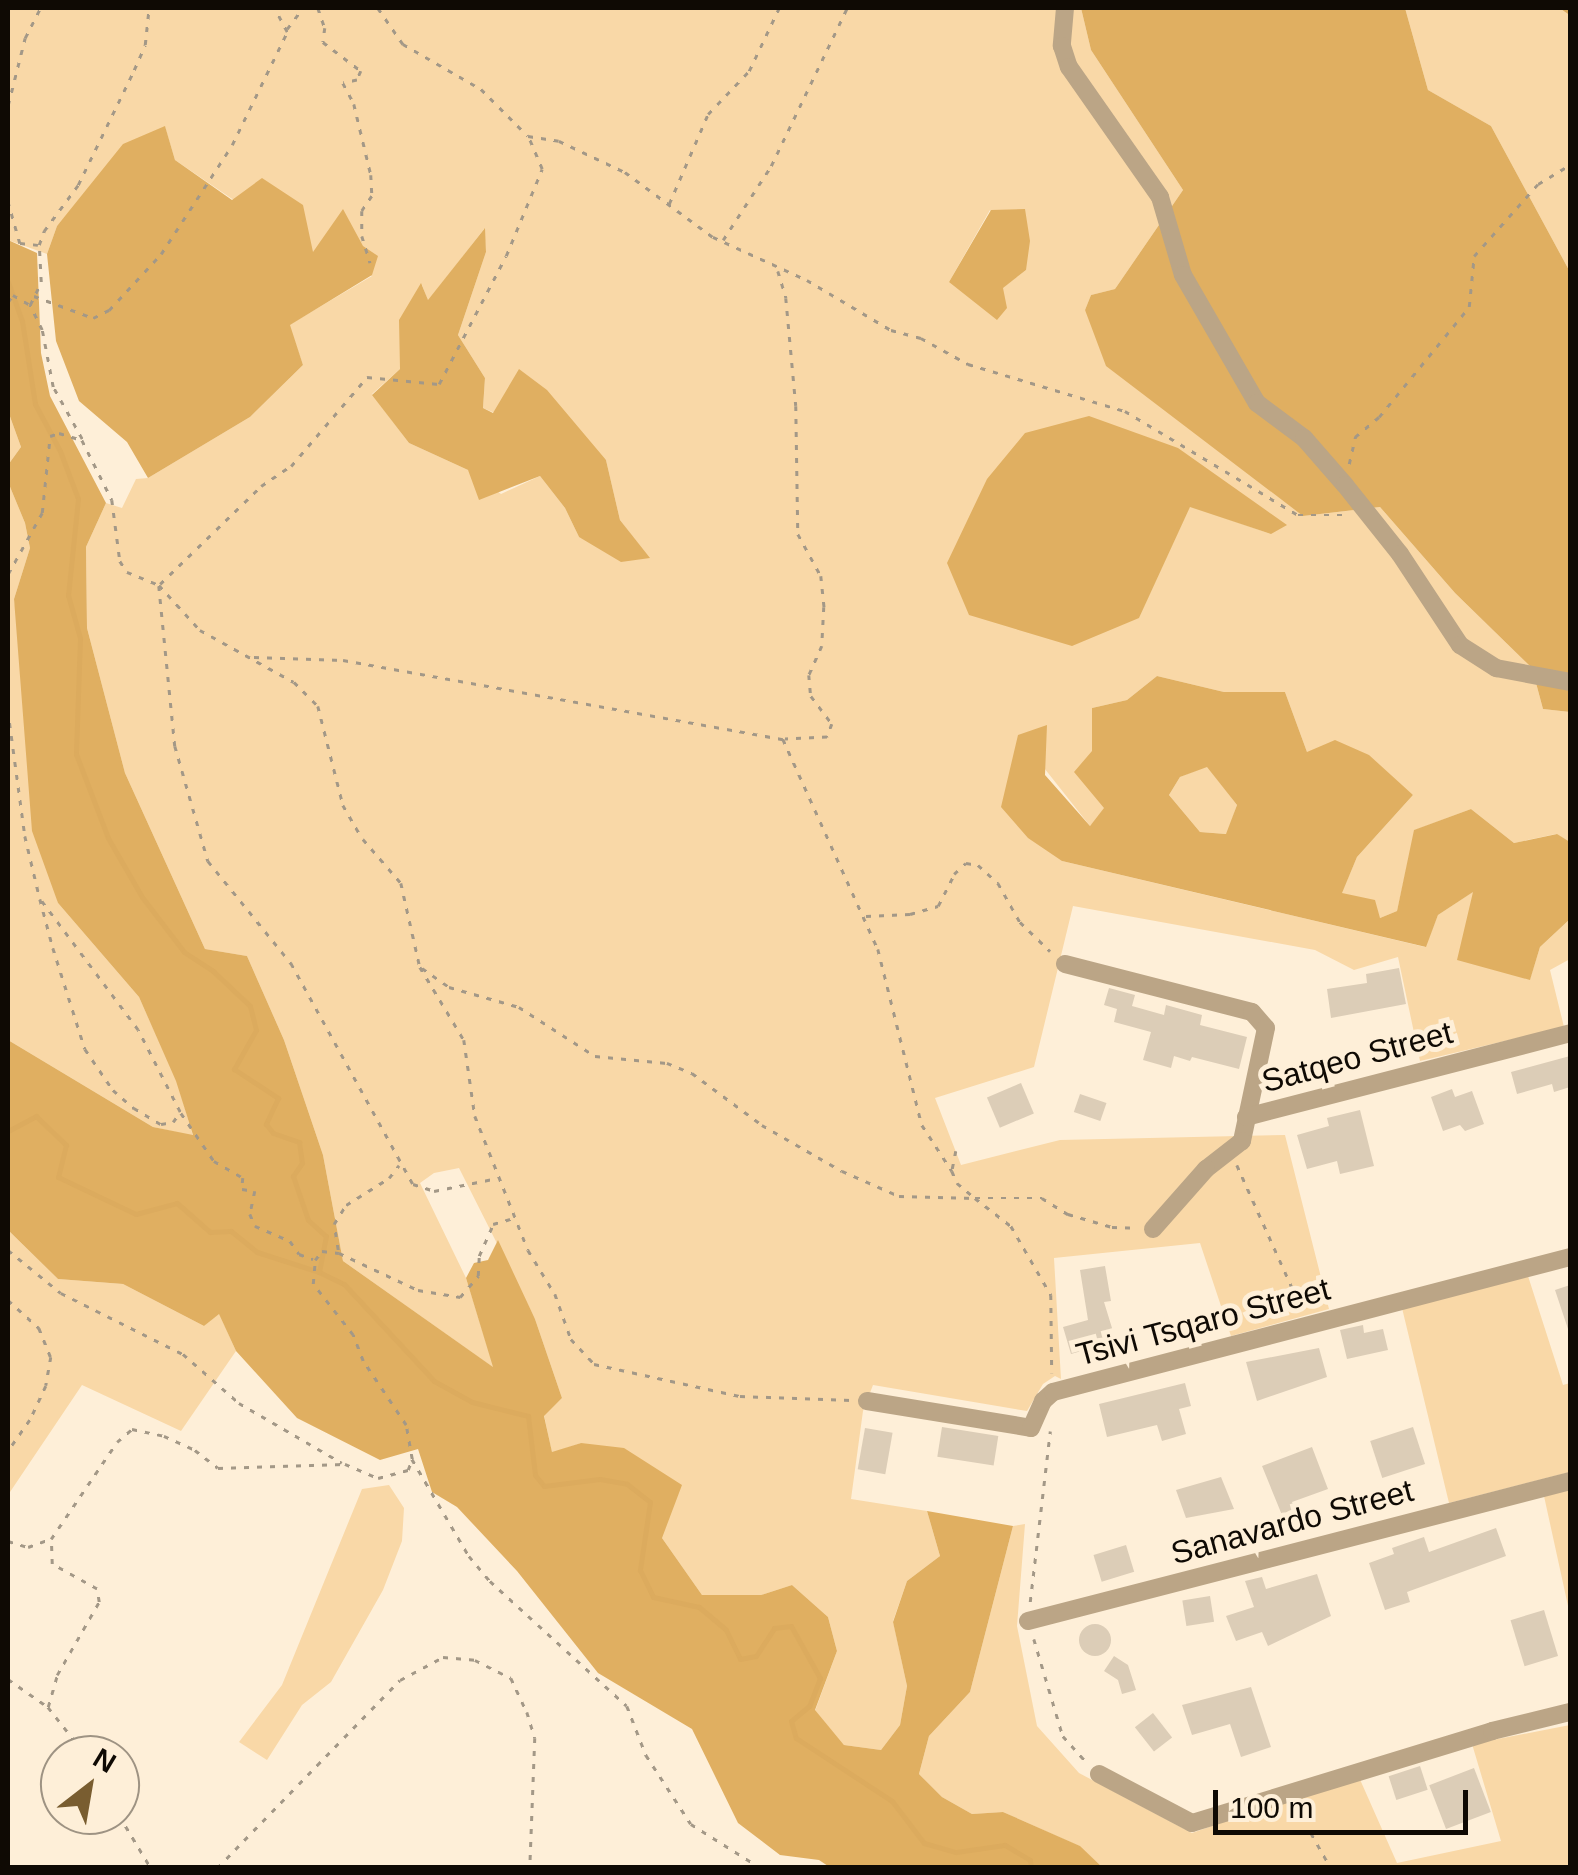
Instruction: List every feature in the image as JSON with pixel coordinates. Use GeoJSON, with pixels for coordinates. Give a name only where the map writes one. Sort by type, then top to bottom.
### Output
{"type":"FeatureCollection","features":[{"type":"Feature","properties":{"kind":"street"},"geometry":{"type":"LineString","coordinates":[[1065,8],[1062,46],[1068,68],[1160,197],[1183,275],[1257,403],[1304,438],[1345,485],[1460,646],[1496,668],[1570,682]]}},
{"type":"Feature","properties":{"kind":"street"},"geometry":{"type":"LineString","coordinates":[[1065,964],[1262,1017],[1266,1028],[1246,1117]]}},
{"type":"Feature","properties":{"kind":"street","name":"Satqeo Street"},"geometry":{"type":"LineString","coordinates":[[1153,1228],[1206,1169],[1242,1142],[1246,1117],[1570,1033]]}},
{"type":"Feature","properties":{"kind":"street","name":"Tsivi Tsqaro Street"},"geometry":{"type":"LineString","coordinates":[[868,1402],[1031,1428],[1042,1400],[1053,1392],[1570,1257]]}},
{"type":"Feature","properties":{"kind":"street","name":"Sanavardo Street"},"geometry":{"type":"LineString","coordinates":[[1028,1621],[1570,1481]]}},
{"type":"Feature","properties":{"kind":"street"},"geometry":{"type":"LineString","coordinates":[[1099,1774],[1192,1823],[1492,1730],[1570,1712]]}},
{"type":"Feature","properties":{"kind":"path"},"geometry":{"type":"LineString","coordinates":[[8,106],[25,38],[40,8]]}},
{"type":"Feature","properties":{"kind":"path"},"geometry":{"type":"LineString","coordinates":[[30,305],[41,282],[39,246],[44,231],[78,185],[134,70],[145,45],[149,8]]}},
{"type":"Feature","properties":{"kind":"path"},"geometry":{"type":"LineString","coordinates":[[274,8],[286,30]]}},
{"type":"Feature","properties":{"kind":"path"},"geometry":{"type":"LineString","coordinates":[[33,296],[80,316],[93,318],[109,310],[161,254],[232,145],[286,30],[304,8]]}},
{"type":"Feature","properties":{"kind":"path"},"geometry":{"type":"LineString","coordinates":[[318,8],[326,28],[323,42],[361,71],[357,80],[344,84],[354,104],[371,176],[372,196],[362,211],[370,263]]}},
{"type":"Feature","properties":{"kind":"path"},"geometry":{"type":"LineString","coordinates":[[159,585],[260,486],[290,466],[367,376],[439,384],[506,256],[542,169],[528,136],[481,89],[403,44],[378,8]]}},
{"type":"Feature","properties":{"kind":"path"},"geometry":{"type":"LineString","coordinates":[[668,206],[708,114],[749,71],[779,8]]}},
{"type":"Feature","properties":{"kind":"path"},"geometry":{"type":"LineString","coordinates":[[722,242],[771,166],[846,8]]}},
{"type":"Feature","properties":{"kind":"path"},"geometry":{"type":"LineString","coordinates":[[528,136],[582,150],[625,172],[722,242],[807,280],[891,330],[921,338],[968,364],[1125,411],[1298,515],[1371,517]]}},
{"type":"Feature","properties":{"kind":"path"},"geometry":{"type":"LineString","coordinates":[[1345,485],[1354,436],[1380,417],[1469,307],[1474,256],[1538,184],[1570,165]]}},
{"type":"Feature","properties":{"kind":"path"},"geometry":{"type":"LineString","coordinates":[[8,201],[20,243],[39,246]]}},
{"type":"Feature","properties":{"kind":"path"},"geometry":{"type":"LineString","coordinates":[[252,657],[343,660],[784,739],[827,736],[832,724],[811,696],[809,675],[822,646],[824,606],[821,576],[798,534],[796,406],[786,298],[778,268]]}},
{"type":"Feature","properties":{"kind":"path"},"geometry":{"type":"LineString","coordinates":[[8,302],[13,295],[30,305],[42,330],[53,387],[112,500],[120,561],[127,572],[159,585],[200,630],[294,682],[318,706],[342,805],[363,839],[401,883],[420,968],[464,1040],[475,1116],[528,1250],[556,1294],[570,1338],[594,1364],[740,1396],[868,1402]]}},
{"type":"Feature","properties":{"kind":"path"},"geometry":{"type":"LineString","coordinates":[[8,574],[42,513],[50,436],[59,433],[82,440]]}},
{"type":"Feature","properties":{"kind":"path"},"geometry":{"type":"LineString","coordinates":[[159,585],[175,746],[208,860],[291,963],[413,1184],[434,1191],[500,1178]]}},
{"type":"Feature","properties":{"kind":"path"},"geometry":{"type":"LineString","coordinates":[[8,710],[25,836],[85,1049],[112,1090],[134,1108],[161,1124],[173,1122],[180,1112]]}},
{"type":"Feature","properties":{"kind":"path"},"geometry":{"type":"LineString","coordinates":[[784,739],[878,949],[922,1125],[957,1183],[1011,1226],[1051,1295],[1053,1392]]}},
{"type":"Feature","properties":{"kind":"path"},"geometry":{"type":"LineString","coordinates":[[864,916],[910,914],[938,906],[954,874],[966,862],[978,865],[998,883],[1020,922],[1065,964]]}},
{"type":"Feature","properties":{"kind":"path"},"geometry":{"type":"LineString","coordinates":[[40,899],[138,1030],[180,1112],[214,1161],[244,1178],[242,1188],[255,1191],[250,1214],[255,1226],[290,1241],[299,1254],[314,1260]]}},
{"type":"Feature","properties":{"kind":"path"},"geometry":{"type":"LineString","coordinates":[[420,968],[449,987],[519,1007],[594,1056],[667,1064],[692,1073],[762,1125],[842,1171],[898,1196],[1042,1198],[1068,1214],[1112,1227],[1153,1228]]}},
{"type":"Feature","properties":{"kind":"path"},"geometry":{"type":"LineString","coordinates":[[1242,1142],[1234,1160],[1295,1294]]}},
{"type":"Feature","properties":{"kind":"path"},"geometry":{"type":"LineString","coordinates":[[952,1171],[956,1151]]}},
{"type":"Feature","properties":{"kind":"path"},"geometry":{"type":"LineString","coordinates":[[339,1254],[334,1224],[346,1205],[389,1178],[400,1164]]}},
{"type":"Feature","properties":{"kind":"path"},"geometry":{"type":"LineString","coordinates":[[8,1250],[61,1294],[184,1354],[239,1403],[345,1464],[378,1478],[408,1470],[411,1439],[399,1410],[363,1361],[353,1335],[313,1284],[314,1260],[322,1251],[339,1254],[418,1290],[460,1297],[478,1276],[479,1256],[493,1224],[515,1218]]}},
{"type":"Feature","properties":{"kind":"path"},"geometry":{"type":"LineString","coordinates":[[8,1300],[40,1328],[51,1356],[46,1386],[30,1420],[8,1451]]}},
{"type":"Feature","properties":{"kind":"path"},"geometry":{"type":"LineString","coordinates":[[1050,1425],[1028,1621],[1063,1736],[1099,1774]]}},
{"type":"Feature","properties":{"kind":"path"},"geometry":{"type":"LineString","coordinates":[[48,1707],[49,1692],[99,1602],[97,1589],[52,1564],[51,1539],[117,1442],[132,1429],[195,1450],[218,1468],[345,1464]]}},
{"type":"Feature","properties":{"kind":"path"},"geometry":{"type":"LineString","coordinates":[[412,1459],[470,1556],[490,1581],[628,1706],[646,1755],[691,1824],[761,1868]]}},
{"type":"Feature","properties":{"kind":"path"},"geometry":{"type":"LineString","coordinates":[[8,1541],[28,1546],[51,1539]]}},
{"type":"Feature","properties":{"kind":"path"},"geometry":{"type":"LineString","coordinates":[[216,1868],[400,1680],[443,1657],[476,1660],[511,1678],[527,1712],[535,1738],[530,1868]]}},
{"type":"Feature","properties":{"kind":"path"},"geometry":{"type":"LineString","coordinates":[[8,1679],[48,1707],[70,1735]]}},
{"type":"Feature","properties":{"kind":"path"},"geometry":{"type":"LineString","coordinates":[[1311,1833],[1331,1868]]}},
{"type":"Feature","properties":{"kind":"path"},"geometry":{"type":"LineString","coordinates":[[131,1835],[150,1868]]}},
{"type":"Feature","properties":{"kind":"shaded area"},"geometry":{"type":"Polygon","coordinates":[[[8,8],[1081,8],[1091,50],[1183,190],[1115,289],[1091,295],[1085,310],[1303,516],[1380,507],[1455,593],[1532,668],[1543,709],[1570,712],[1570,842],[1556,834],[1514,843],[1471,809],[1415,830],[1397,911],[1380,918],[1341,894],[1357,857],[1413,795],[1307,752],[1285,692],[1224,692],[1157,676],[1127,700],[1092,708],[1105,809],[1090,826],[1018,735],[1062,861],[1425,947],[1438,915],[1474,891],[1530,979],[1540,947],[1570,919],[1570,959],[1550,970],[1564,1027],[1420,1061],[1398,957],[1354,970],[1315,950],[1073,906],[1034,1067],[935,1098],[961,1165],[1060,1140],[1285,1135],[1329,1309],[1231,1336],[1200,1243],[1054,1258],[1061,1379],[1055,1376],[1043,1384],[1027,1411],[873,1385],[863,1411],[851,1499],[927,1511],[940,1556],[907,1581],[893,1621],[907,1686],[900,1725],[881,1750],[844,1745],[815,1711],[837,1651],[828,1617],[792,1585],[761,1595],[702,1595],[662,1538],[581,1443],[552,1453],[544,1415],[562,1398],[535,1319],[459,1168],[434,1173],[420,1183],[466,1278],[494,1368],[343,1261],[323,1155],[284,1040],[247,956],[205,949],[125,773],[87,628],[86,547],[106,503],[122,508],[136,479],[148,478],[250,417],[303,365],[289,325],[372,276],[313,254],[175,160],[165,127],[90,189],[57,226],[47,254],[8,240],[8,8]],[[990,210],[949,282],[1002,288],[1026,270],[990,210]],[[484,229],[428,301],[422,285],[400,369],[372,394],[409,443],[468,470],[501,494],[540,476],[565,508],[579,537],[649,558],[620,520],[606,460],[483,408],[485,378],[458,335],[486,252],[484,229]],[[1025,433],[1139,617],[1190,506],[1271,534],[1025,433]]]}},
{"type":"Feature","properties":{"kind":"shaded area"},"geometry":{"type":"Polygon","coordinates":[[[1081,8],[1405,8],[1428,90],[1491,126],[1570,272],[1570,712],[1543,709],[1532,668],[1455,593],[1380,507],[1303,516],[1106,366],[1085,310],[1091,295],[1115,289],[1183,190],[1091,50],[1081,8]]]}},
{"type":"Feature","properties":{"kind":"shaded area"},"geometry":{"type":"Polygon","coordinates":[[[1405,8],[1570,8],[1570,272],[1491,126],[1428,90],[1405,8]]]}},
{"type":"Feature","properties":{"kind":"shaded area"},"geometry":{"type":"Polygon","coordinates":[[[165,126],[175,160],[232,200],[262,178],[303,205],[313,252],[343,209],[363,246],[378,256],[372,275],[290,325],[303,365],[250,417],[148,478],[127,442],[79,401],[56,341],[47,254],[57,226],[123,144],[165,126]]]}},
{"type":"Feature","properties":{"kind":"shaded area"},"geometry":{"type":"Polygon","coordinates":[[[1025,209],[1030,241],[1026,270],[1003,288],[1007,308],[997,320],[949,282],[991,210],[1025,209]]]}},
{"type":"Feature","properties":{"kind":"shaded area"},"geometry":{"type":"Polygon","coordinates":[[[485,228],[486,252],[458,335],[485,378],[483,408],[493,413],[519,369],[547,390],[606,460],[620,520],[650,558],[621,562],[579,537],[565,508],[540,476],[479,500],[468,470],[409,443],[372,395],[400,369],[399,320],[421,283],[428,300],[485,228]]]}},
{"type":"Feature","properties":{"kind":"shaded area"},"geometry":{"type":"Polygon","coordinates":[[[8,240],[37,253],[41,353],[50,396],[106,503],[86,547],[87,628],[125,773],[205,949],[247,956],[284,1040],[323,1155],[343,1261],[493,1367],[466,1278],[474,1263],[488,1260],[498,1240],[535,1319],[562,1398],[544,1416],[552,1452],[581,1443],[624,1448],[682,1485],[662,1538],[702,1595],[761,1595],[792,1585],[828,1617],[837,1651],[815,1710],[844,1745],[881,1750],[900,1725],[907,1686],[893,1622],[907,1581],[940,1556],[927,1511],[1013,1526],[970,1692],[929,1736],[919,1774],[942,1797],[972,1814],[1003,1812],[1080,1846],[1102,1867],[831,1868],[819,1860],[780,1855],[738,1823],[692,1729],[598,1673],[517,1571],[457,1507],[432,1492],[418,1449],[380,1460],[297,1418],[236,1351],[219,1314],[204,1326],[123,1284],[58,1279],[8,1230],[8,1040],[153,1127],[193,1135],[176,1081],[139,997],[58,903],[32,831],[14,599],[30,548],[25,523],[8,482],[8,465],[21,447],[8,411],[8,240]]]}},
{"type":"Feature","properties":{"kind":"shaded area"},"geometry":{"type":"Polygon","coordinates":[[[8,411],[21,447],[8,465],[8,411]]]}},
{"type":"Feature","properties":{"kind":"shaded area"},"geometry":{"type":"Polygon","coordinates":[[[1089,416],[1178,448],[1287,525],[1271,534],[1190,507],[1139,618],[1072,646],[969,615],[947,563],[987,479],[1025,433],[1089,416]]]}},
{"type":"Feature","properties":{"kind":"shaded area"},"geometry":{"type":"Polygon","coordinates":[[[8,482],[25,523],[30,548],[14,599],[58,903],[139,997],[177,1081],[193,1136],[153,1127],[8,1040],[8,482]]]}},
{"type":"Feature","properties":{"kind":"shaded area"},"geometry":{"type":"Polygon","coordinates":[[[1157,676],[1224,692],[1285,692],[1307,752],[1335,740],[1369,755],[1413,795],[1357,857],[1342,893],[1375,900],[1380,918],[1397,911],[1414,830],[1471,809],[1514,843],[1557,834],[1570,842],[1570,919],[1540,947],[1530,980],[1457,960],[1473,892],[1438,915],[1426,947],[1062,861],[1028,838],[1001,807],[1018,735],[1047,725],[1045,775],[1090,826],[1104,808],[1074,772],[1092,751],[1092,708],[1127,700],[1157,676]],[[1207,767],[1180,777],[1169,795],[1200,832],[1226,834],[1237,805],[1207,767]]]}},
{"type":"Feature","properties":{"kind":"shaded area"},"geometry":{"type":"Polygon","coordinates":[[[1207,766],[1237,805],[1227,834],[1200,832],[1169,795],[1180,777],[1207,766]]]}},
{"type":"Feature","properties":{"kind":"shaded area"},"geometry":{"type":"Polygon","coordinates":[[[8,1230],[58,1279],[123,1284],[204,1326],[219,1313],[236,1351],[181,1431],[82,1385],[8,1495],[8,1230]]]}},
{"type":"Feature","properties":{"kind":"shaded area"},"geometry":{"type":"Polygon","coordinates":[[[1528,1276],[1563,1385],[1570,1383],[1570,1472],[1449,1503],[1402,1308],[1528,1276]]]}},
{"type":"Feature","properties":{"kind":"shaded area"},"geometry":{"type":"Polygon","coordinates":[[[389,1485],[404,1508],[402,1541],[383,1590],[331,1682],[302,1705],[267,1760],[239,1742],[282,1685],[362,1489],[389,1485]]]}},
{"type":"Feature","properties":{"kind":"shaded area"},"geometry":{"type":"Polygon","coordinates":[[[1570,1489],[1570,1615],[1544,1496],[1570,1489]]]}},
{"type":"Feature","properties":{"kind":"shaded area"},"geometry":{"type":"Polygon","coordinates":[[[1025,1524],[1017,1626],[1037,1726],[1079,1773],[1192,1833],[1358,1775],[1397,1863],[1501,1841],[1472,1744],[1570,1725],[1570,1867],[1102,1867],[1079,1846],[1003,1812],[972,1814],[942,1797],[919,1774],[929,1736],[970,1692],[1013,1526],[1025,1524]]]}},
{"type":"Feature","properties":{"kind":"building"},"geometry":{"type":"Polygon","coordinates":[[[1399,968],[1406,1004],[1331,1018],[1327,989],[1367,983],[1366,974],[1399,968]]]}},
{"type":"Feature","properties":{"kind":"building"},"geometry":{"type":"Polygon","coordinates":[[[1109,988],[1135,995],[1132,1006],[1164,1015],[1166,1005],[1202,1015],[1200,1025],[1247,1037],[1239,1069],[1192,1057],[1190,1061],[1174,1056],[1171,1068],[1143,1060],[1151,1032],[1114,1022],[1117,1009],[1104,1005],[1109,988]]]}},
{"type":"Feature","properties":{"kind":"building"},"geometry":{"type":"Polygon","coordinates":[[[1570,1056],[1570,1087],[1554,1092],[1552,1084],[1517,1094],[1511,1072],[1570,1056]]]}},
{"type":"Feature","properties":{"kind":"building"},"geometry":{"type":"Polygon","coordinates":[[[1021,1083],[1034,1113],[1000,1128],[987,1097],[1021,1083]]]}},
{"type":"Feature","properties":{"kind":"building"},"geometry":{"type":"Polygon","coordinates":[[[1452,1089],[1455,1097],[1472,1091],[1484,1124],[1465,1131],[1460,1125],[1443,1131],[1431,1097],[1452,1089]]]}},
{"type":"Feature","properties":{"kind":"building"},"geometry":{"type":"Polygon","coordinates":[[[1080,1094],[1106,1103],[1100,1121],[1074,1112],[1080,1094]]]}},
{"type":"Feature","properties":{"kind":"building"},"geometry":{"type":"Polygon","coordinates":[[[1360,1110],[1374,1166],[1340,1174],[1337,1161],[1307,1169],[1297,1135],[1329,1126],[1327,1118],[1360,1110]]]}},
{"type":"Feature","properties":{"kind":"building"},"geometry":{"type":"Polygon","coordinates":[[[1105,1266],[1111,1301],[1104,1302],[1116,1341],[1071,1354],[1063,1327],[1088,1320],[1080,1270],[1105,1266]]]}},
{"type":"Feature","properties":{"kind":"building"},"geometry":{"type":"Polygon","coordinates":[[[1570,1285],[1570,1329],[1568,1329],[1555,1290],[1570,1285]]]}},
{"type":"Feature","properties":{"kind":"building"},"geometry":{"type":"Polygon","coordinates":[[[1363,1325],[1364,1333],[1383,1329],[1388,1350],[1347,1359],[1340,1330],[1363,1325]]]}},
{"type":"Feature","properties":{"kind":"building"},"geometry":{"type":"Polygon","coordinates":[[[1319,1348],[1327,1377],[1257,1401],[1246,1362],[1319,1348]]]}},
{"type":"Feature","properties":{"kind":"building"},"geometry":{"type":"Polygon","coordinates":[[[1185,1383],[1191,1406],[1179,1409],[1186,1434],[1162,1441],[1157,1425],[1107,1437],[1099,1404],[1185,1383]]]}},
{"type":"Feature","properties":{"kind":"building"},"geometry":{"type":"Polygon","coordinates":[[[942,1427],[998,1436],[994,1466],[937,1457],[942,1427]]]}},
{"type":"Feature","properties":{"kind":"building"},"geometry":{"type":"Polygon","coordinates":[[[1413,1427],[1425,1464],[1382,1478],[1370,1441],[1413,1427]]]}},
{"type":"Feature","properties":{"kind":"building"},"geometry":{"type":"Polygon","coordinates":[[[865,1428],[893,1433],[885,1474],[858,1469],[865,1428]]]}},
{"type":"Feature","properties":{"kind":"building"},"geometry":{"type":"Polygon","coordinates":[[[1312,1447],[1328,1489],[1292,1502],[1297,1515],[1284,1520],[1262,1466],[1312,1447]]]}},
{"type":"Feature","properties":{"kind":"building"},"geometry":{"type":"Polygon","coordinates":[[[1221,1477],[1234,1509],[1186,1518],[1176,1490],[1221,1477]]]}},
{"type":"Feature","properties":{"kind":"building"},"geometry":{"type":"Polygon","coordinates":[[[1496,1528],[1506,1556],[1407,1592],[1410,1602],[1385,1610],[1369,1563],[1394,1554],[1392,1548],[1424,1537],[1429,1552],[1496,1528]]]}},
{"type":"Feature","properties":{"kind":"building"},"geometry":{"type":"Polygon","coordinates":[[[1126,1545],[1134,1572],[1102,1582],[1093,1555],[1126,1545]]]}},
{"type":"Feature","properties":{"kind":"building"},"geometry":{"type":"Polygon","coordinates":[[[1317,1574],[1331,1616],[1268,1646],[1262,1632],[1236,1641],[1226,1616],[1254,1607],[1245,1581],[1262,1577],[1266,1589],[1317,1574]]]}},
{"type":"Feature","properties":{"kind":"building"},"geometry":{"type":"Polygon","coordinates":[[[1210,1596],[1214,1622],[1186,1626],[1182,1600],[1210,1596]]]}},
{"type":"Feature","properties":{"kind":"building"},"geometry":{"type":"Polygon","coordinates":[[[1544,1610],[1558,1656],[1525,1666],[1511,1620],[1544,1610]]]}},
{"type":"Feature","properties":{"kind":"building"},"geometry":{"type":"Polygon","coordinates":[[[1095,1624],[1106,1629],[1111,1640],[1106,1651],[1095,1656],[1084,1651],[1079,1640],[1084,1629],[1095,1624]]]}},
{"type":"Feature","properties":{"kind":"building"},"geometry":{"type":"Polygon","coordinates":[[[1114,1656],[1128,1665],[1136,1690],[1122,1694],[1118,1680],[1104,1671],[1114,1656]]]}},
{"type":"Feature","properties":{"kind":"building"},"geometry":{"type":"Polygon","coordinates":[[[1251,1687],[1271,1747],[1241,1757],[1230,1724],[1192,1735],[1182,1705],[1251,1687]]]}},
{"type":"Feature","properties":{"kind":"building"},"geometry":{"type":"Polygon","coordinates":[[[1153,1713],[1172,1737],[1154,1752],[1135,1727],[1153,1713]]]}},
{"type":"Feature","properties":{"kind":"building"},"geometry":{"type":"Polygon","coordinates":[[[1420,1766],[1428,1790],[1396,1800],[1389,1776],[1420,1766]]]}},
{"type":"Feature","properties":{"kind":"building"},"geometry":{"type":"Polygon","coordinates":[[[1474,1768],[1491,1812],[1446,1829],[1429,1785],[1474,1768]]]}},
{"type":"Feature","properties":{"kind":"waterway"},"geometry":{"type":"LineString","coordinates":[[1564,8],[1570,12]]}},
{"type":"Feature","properties":{"kind":"waterway"},"geometry":{"type":"LineString","coordinates":[[8,282],[22,321],[35,404],[60,451],[78,499],[68,595],[80,638],[76,754],[108,838],[142,897],[184,952],[213,971],[250,1006],[256,1030],[234,1069],[278,1098],[266,1124],[273,1133],[299,1142],[302,1163],[293,1176],[308,1220],[326,1236],[319,1272],[344,1284],[434,1381],[472,1402],[528,1416],[535,1475],[544,1486],[600,1479],[627,1484],[650,1502],[640,1570],[653,1597],[699,1607],[726,1630],[740,1659],[756,1656],[774,1628],[791,1626],[820,1678],[809,1706],[791,1721],[796,1738],[892,1801],[924,1843],[956,1852],[1005,1845],[1030,1860],[1031,1868]]}},
{"type":"Feature","properties":{"kind":"waterway"},"geometry":{"type":"LineString","coordinates":[[8,1131],[36,1116],[66,1145],[58,1177],[136,1214],[177,1203],[210,1232],[231,1231],[257,1252],[319,1272]]}}]}
